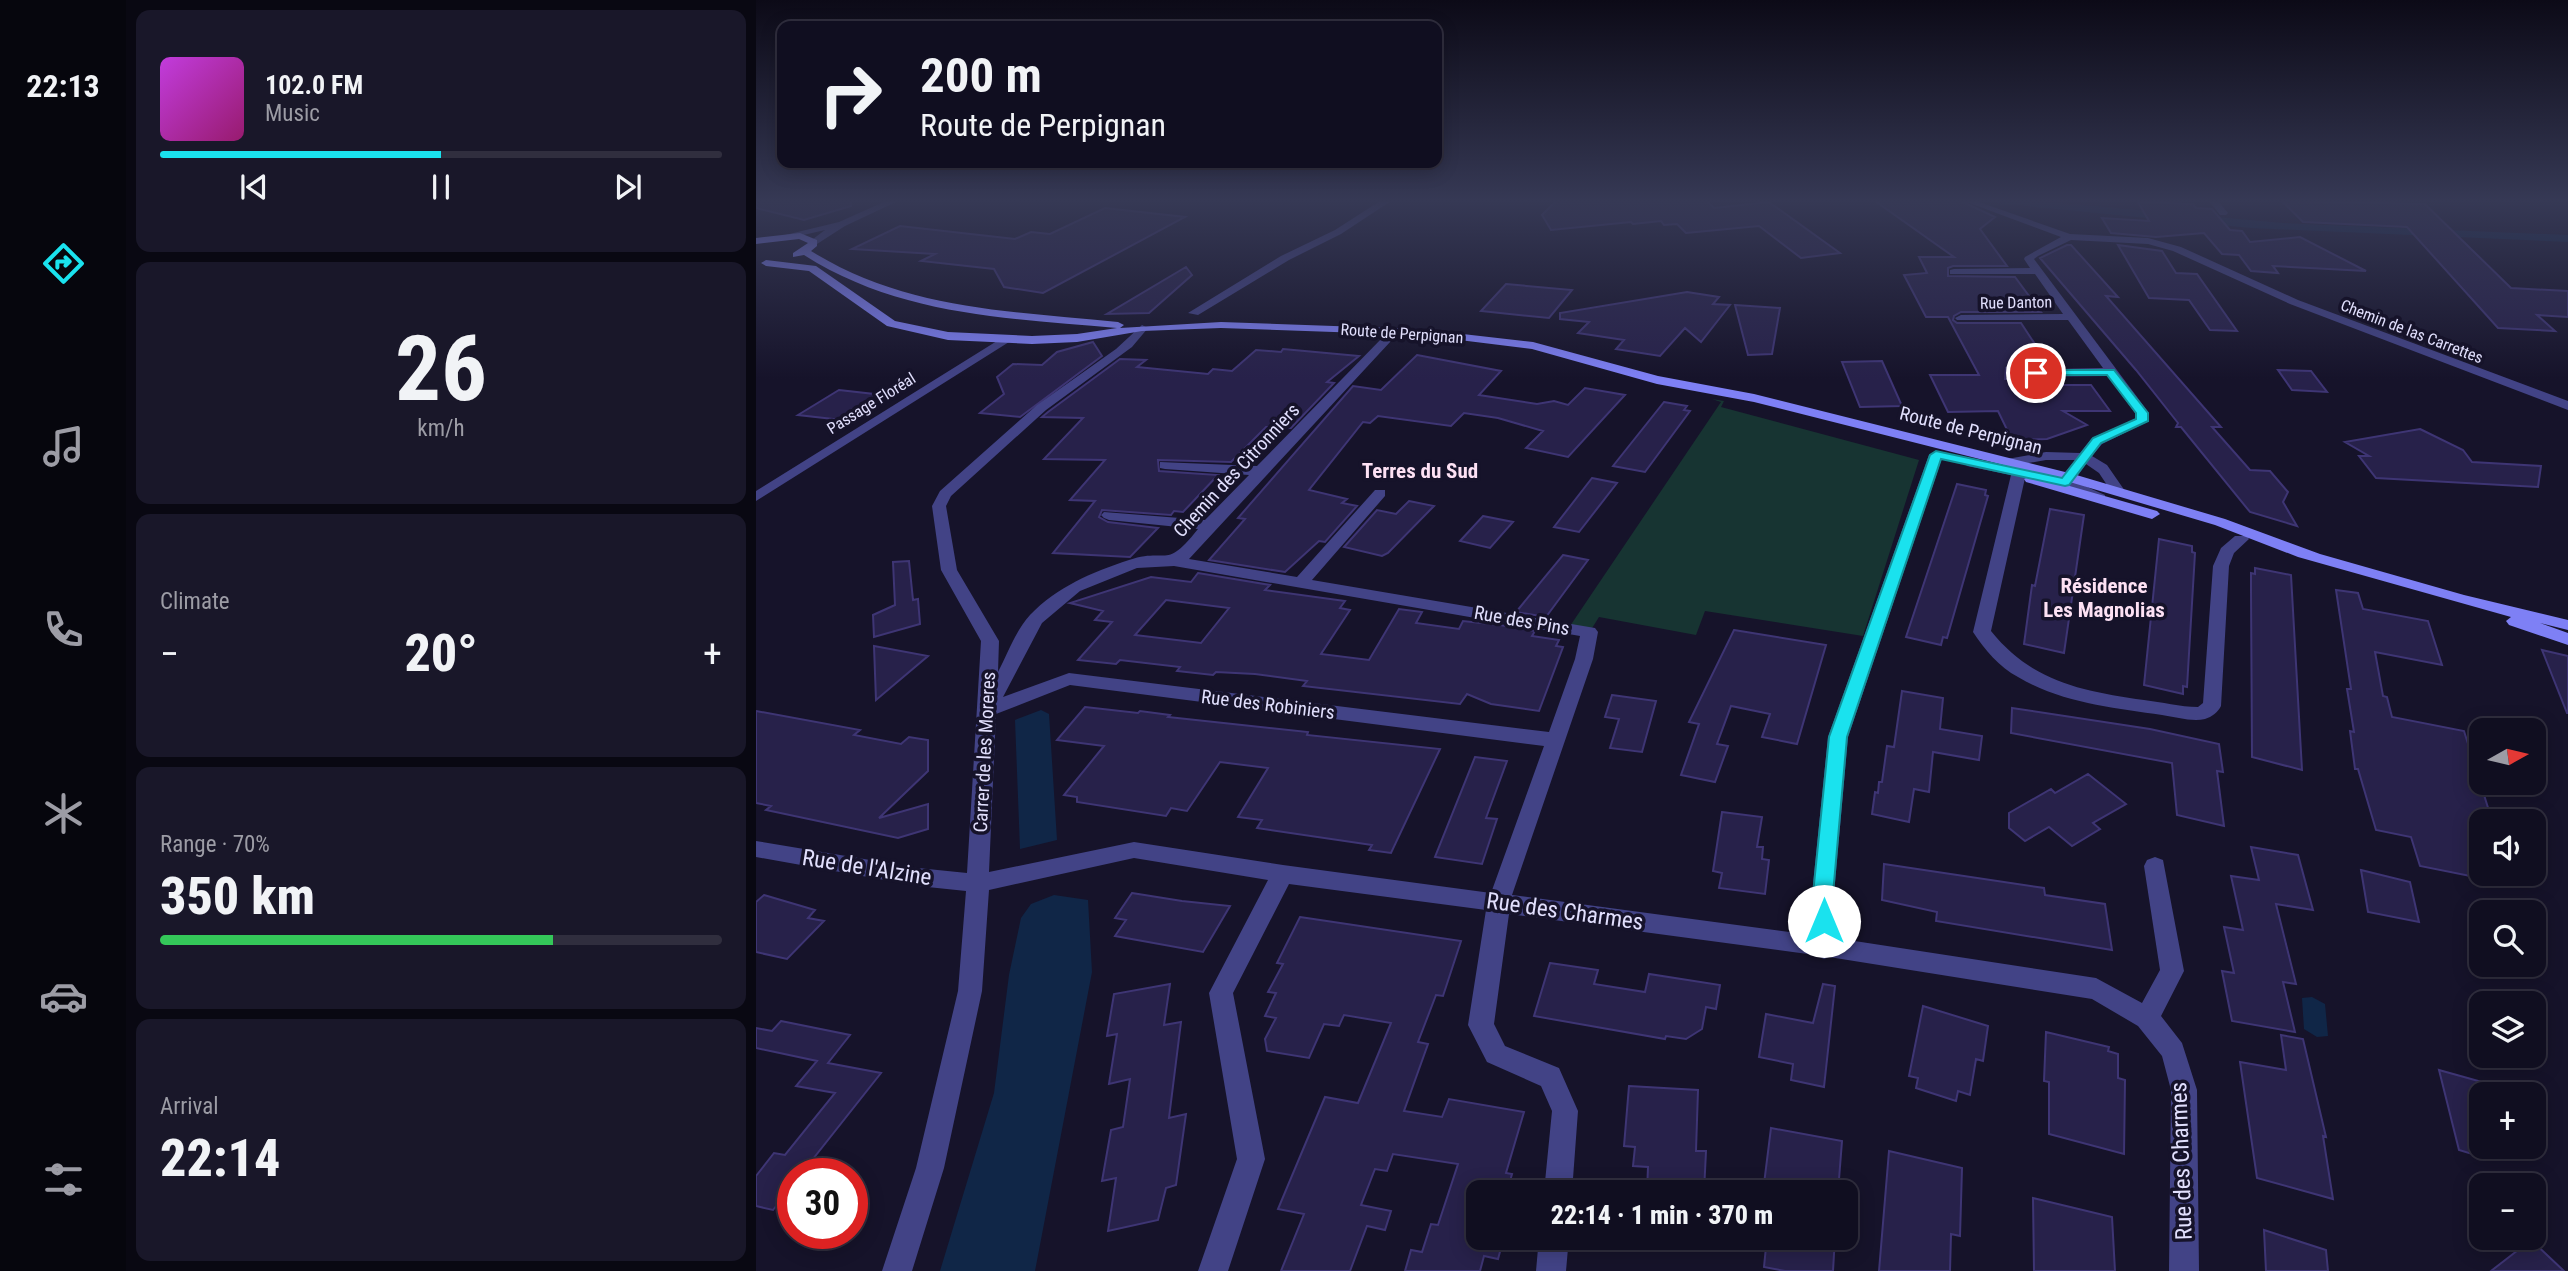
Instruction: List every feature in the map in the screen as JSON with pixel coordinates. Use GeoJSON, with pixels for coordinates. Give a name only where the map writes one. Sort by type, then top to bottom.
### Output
{"type":"FeatureCollection","features":[{"type":"Feature","properties":{"kind":"main road","name":"Route de Perpignan"},"geometry":{"type":"LineString","coordinates":[[817,260],[888,291],[977,312],[1142,328],[1335,328],[1455,335],[1533,346],[1693,389],[1743,406],[1936,455],[2015,469],[2104,500],[2241,539],[2314,556],[2460,599],[2568,625]]}},
{"type":"Feature","properties":{"kind":"main road","name":"Route de Perpignan"},"geometry":{"type":"LineString","coordinates":[[761,263],[812,268],[891,324],[948,336],[1005,340],[1077,338],[1142,328]]}},
{"type":"Feature","properties":{"kind":"main road"},"geometry":{"type":"LineString","coordinates":[[1005,340],[1037,319]]}},
{"type":"Feature","properties":{"kind":"main road","name":"Route de Perpignan"},"geometry":{"type":"LineString","coordinates":[[1174,327],[1217,332],[1387,339],[1482,348],[1625,372]]}},
{"type":"Feature","properties":{"kind":"main road","name":"Route de Perpignan"},"geometry":{"type":"LineString","coordinates":[[1693,389],[1754,398],[2015,469],[2118,491],[2220,522],[2314,556]]}},
{"type":"Feature","properties":{"kind":"main road","name":"Route de Perpignan"},"geometry":{"type":"LineString","coordinates":[[2460,599],[2568,639]]}},
{"type":"Feature","properties":{"kind":"street"},"geometry":{"type":"LineString","coordinates":[[1194,313],[1281,260]]}},
{"type":"Feature","properties":{"kind":"street"},"geometry":{"type":"LineString","coordinates":[[2030,260],[2142,413],[2142,421],[2097,441],[2066,480]]}},
{"type":"Feature","properties":{"kind":"street","name":"Chemin de las Carrettes"},"geometry":{"type":"LineString","coordinates":[[2204,260],[2294,302],[2568,406]]}},
{"type":"Feature","properties":{"kind":"street"},"geometry":{"type":"LineString","coordinates":[[1954,272],[2037,271]]}},
{"type":"Feature","properties":{"kind":"street","name":"Rue Danton"},"geometry":{"type":"LineString","coordinates":[[1961,318],[2072,317]]}},
{"type":"Feature","properties":{"kind":"street","name":"Carrer de les Moreres"},"geometry":{"type":"LineString","coordinates":[[897,1271],[930,1168],[970,990],[978,883],[990,641],[949,570],[939,506],[945,494],[1023,425],[1075,381],[1118,354],[1142,328]]}},
{"type":"Feature","properties":{"kind":"street","name":"Chemin des Citronniers"},"geometry":{"type":"LineString","coordinates":[[987,709],[1035,620],[1074,587],[1135,563],[1174,561],[1188,552],[1209,525],[1387,339]]}},
{"type":"Feature","properties":{"kind":"street","name":"Passage Floréal"},"geometry":{"type":"LineString","coordinates":[[756,497],[1005,340]]}},
{"type":"Feature","properties":{"kind":"street"},"geometry":{"type":"LineString","coordinates":[[2011,374],[2110,372]]}},
{"type":"Feature","properties":{"kind":"street"},"geometry":{"type":"LineString","coordinates":[[1824,948],[1823,894],[1838,737],[1936,455]]}},
{"type":"Feature","properties":{"kind":"street"},"geometry":{"type":"LineString","coordinates":[[2118,491],[2101,467],[2081,458],[2057,455],[2015,469],[1982,632],[1989,643],[2031,679],[2054,690],[2192,713],[2202,713],[2212,706],[2221,566],[2227,551],[2241,539]]}},
{"type":"Feature","properties":{"kind":"street"},"geometry":{"type":"LineString","coordinates":[[1972,463],[2066,480],[2104,500]]}},
{"type":"Feature","properties":{"kind":"street"},"geometry":{"type":"LineString","coordinates":[[1166,465],[1261,471]]}},
{"type":"Feature","properties":{"kind":"street"},"geometry":{"type":"LineString","coordinates":[[1302,581],[1380,494]]}},
{"type":"Feature","properties":{"kind":"street"},"geometry":{"type":"LineString","coordinates":[[1109,514],[1209,525]]}},
{"type":"Feature","properties":{"kind":"street","name":"Rue des Pins"},"geometry":{"type":"LineString","coordinates":[[1174,561],[1589,632],[1584,659],[1499,901],[1481,1025],[1496,1054],[1550,1077],[1565,1111],[1559,1180]]}},
{"type":"Feature","properties":{"kind":"street","name":"Rue des Robiniers"},"geometry":{"type":"LineString","coordinates":[[987,709],[1069,679],[1554,740]]}},
{"type":"Feature","properties":{"kind":"street","name":"Rue de l'Alzine"},"geometry":{"type":"LineString","coordinates":[[756,849],[918,877],[978,883]]}},
{"type":"Feature","properties":{"kind":"street","name":"Rue des Charmes"},"geometry":{"type":"LineString","coordinates":[[978,883],[1134,850],[1283,874],[1873,953],[2096,989],[2147,1018],[2173,1051],[2184,1090],[2184,1271]]}},
{"type":"Feature","properties":{"kind":"street"},"geometry":{"type":"LineString","coordinates":[[2147,1018],[2172,971],[2155,866]]}},
{"type":"Feature","properties":{"kind":"street"},"geometry":{"type":"LineString","coordinates":[[1213,1271],[1251,1159],[1221,993],[1283,874]]}},
{"type":"Feature","properties":{"kind":"street"},"geometry":{"type":"LineString","coordinates":[[1551,1271],[1553,1250]]}},
{"type":"Feature","properties":{"kind":"green space"},"geometry":{"type":"Polygon","coordinates":[[[1712,399],[1724,401],[1721,407],[1919,460],[1863,636],[1705,611],[1696,635],[1599,617],[1589,633],[1568,629],[1721,402],[1712,399]]]}},
{"type":"Feature","properties":{"kind":"water"},"geometry":{"type":"Polygon","coordinates":[[[1041,710],[1049,714],[1057,840],[1020,849],[1015,720],[1041,710]]]}},
{"type":"Feature","properties":{"kind":"water"},"geometry":{"type":"Polygon","coordinates":[[[1054,895],[1088,900],[1092,972],[1035,1271],[940,1271],[994,1093],[1009,975],[1021,918],[1031,904],[1054,895]]]}},
{"type":"Feature","properties":{"kind":"water"},"geometry":{"type":"Polygon","coordinates":[[[2312,997],[2325,1004],[2328,1036],[2317,1037],[2304,1029],[2302,998],[2312,997]]]}},
{"type":"Feature","properties":{"kind":"building"},"geometry":{"type":"Polygon","coordinates":[[[1104,260],[1043,293],[1004,287],[994,269],[921,261],[1104,260]]]}},
{"type":"Feature","properties":{"kind":"building"},"geometry":{"type":"Polygon","coordinates":[[[1921,260],[2003,260],[2007,266],[1953,266],[1948,268],[1948,276],[2015,277],[2041,312],[1961,312],[1954,316],[1953,320],[1957,323],[2021,323],[2050,367],[2006,368],[2005,379],[2059,379],[2063,385],[2091,385],[2110,411],[2063,411],[2087,425],[2047,439],[2012,440],[1998,411],[1948,412],[1930,375],[1979,375],[1948,317],[1926,317],[1904,275],[1927,273],[1921,260]]]}},
{"type":"Feature","properties":{"kind":"building"},"geometry":{"type":"Polygon","coordinates":[[[2042,260],[2085,260],[2118,297],[2106,296],[2221,427],[2212,427],[2250,470],[2270,471],[2288,492],[2283,502],[2297,526],[2250,512],[2181,427],[2176,427],[2178,423],[2042,260]]]}},
{"type":"Feature","properties":{"kind":"building"},"geometry":{"type":"Polygon","coordinates":[[[2127,260],[2168,260],[2176,273],[2197,274],[2237,331],[2210,330],[2189,300],[2149,298],[2127,260]]]}},
{"type":"Feature","properties":{"kind":"building"},"geometry":{"type":"Polygon","coordinates":[[[2243,260],[2345,260],[2366,271],[2273,266],[2278,273],[2251,271],[2243,260]]]}},
{"type":"Feature","properties":{"kind":"building"},"geometry":{"type":"Polygon","coordinates":[[[2437,260],[2483,260],[2511,288],[2568,291],[2568,317],[2537,315],[2555,331],[2498,328],[2437,260]]]}},
{"type":"Feature","properties":{"kind":"building"},"geometry":{"type":"Polygon","coordinates":[[[1186,267],[1192,275],[1149,313],[1107,314],[1186,267]]]}},
{"type":"Feature","properties":{"kind":"building"},"geometry":{"type":"Polygon","coordinates":[[[1506,284],[1572,290],[1549,318],[1481,311],[1506,284]]]}},
{"type":"Feature","properties":{"kind":"building"},"geometry":{"type":"Polygon","coordinates":[[[1687,292],[1719,297],[1713,304],[1730,305],[1701,342],[1685,328],[1660,356],[1616,349],[1624,340],[1578,333],[1589,322],[1560,319],[1560,313],[1687,292]]]}},
{"type":"Feature","properties":{"kind":"building"},"geometry":{"type":"Polygon","coordinates":[[[1735,305],[1780,308],[1772,354],[1748,355],[1735,305]]]}},
{"type":"Feature","properties":{"kind":"building"},"geometry":{"type":"Polygon","coordinates":[[[1093,342],[1102,356],[1020,417],[980,413],[1004,394],[997,377],[1013,364],[1042,365],[1057,352],[1093,342]]]}},
{"type":"Feature","properties":{"kind":"building"},"geometry":{"type":"Polygon","coordinates":[[[1283,349],[1359,356],[1327,382],[1334,383],[1291,428],[1266,427],[1231,462],[1158,460],[1159,471],[1218,475],[1183,512],[1174,511],[1171,515],[1102,510],[1099,517],[1108,522],[1158,528],[1130,557],[1053,553],[1095,501],[1070,500],[1105,460],[1044,459],[1083,418],[1042,417],[1120,359],[1146,360],[1137,367],[1208,374],[1213,369],[1232,371],[1256,350],[1281,352],[1283,349]]]}},
{"type":"Feature","properties":{"kind":"building"},"geometry":{"type":"Polygon","coordinates":[[[1417,355],[1501,371],[1479,395],[1537,404],[1554,401],[1568,405],[1585,388],[1625,395],[1568,457],[1526,448],[1543,431],[1498,418],[1464,413],[1451,426],[1378,416],[1370,423],[1363,422],[1309,490],[1347,499],[1342,503],[1357,506],[1325,542],[1319,541],[1285,572],[1209,560],[1245,519],[1238,518],[1353,386],[1381,390],[1417,355]]]}},
{"type":"Feature","properties":{"kind":"building"},"geometry":{"type":"Polygon","coordinates":[[[1882,361],[1902,406],[1860,407],[1842,362],[1882,361]]]}},
{"type":"Feature","properties":{"kind":"building"},"geometry":{"type":"Polygon","coordinates":[[[2278,370],[2311,371],[2327,392],[2292,390],[2278,370]]]}},
{"type":"Feature","properties":{"kind":"building"},"geometry":{"type":"Polygon","coordinates":[[[839,390],[883,395],[842,420],[798,415],[839,390]]]}},
{"type":"Feature","properties":{"kind":"building"},"geometry":{"type":"Polygon","coordinates":[[[1664,402],[1687,406],[1684,410],[1690,411],[1645,472],[1613,466],[1664,402]]]}},
{"type":"Feature","properties":{"kind":"building"},"geometry":{"type":"Polygon","coordinates":[[[2420,429],[2463,450],[2472,462],[2541,466],[2538,487],[2376,478],[2359,456],[2369,456],[2345,442],[2420,429]]]}},
{"type":"Feature","properties":{"kind":"building"},"geometry":{"type":"Polygon","coordinates":[[[1592,478],[1617,483],[1579,532],[1554,527],[1592,478]]]}},
{"type":"Feature","properties":{"kind":"building"},"geometry":{"type":"Polygon","coordinates":[[[1957,484],[1986,490],[1985,495],[1988,496],[1947,638],[1943,637],[1941,645],[1906,637],[1957,484]]]}},
{"type":"Feature","properties":{"kind":"building"},"geometry":{"type":"Polygon","coordinates":[[[1409,501],[1434,506],[1388,553],[1382,556],[1344,547],[1377,510],[1396,514],[1409,501]]]}},
{"type":"Feature","properties":{"kind":"building"},"geometry":{"type":"Polygon","coordinates":[[[2050,509],[2084,515],[2064,653],[2024,644],[2032,585],[2035,586],[2050,509]]]}},
{"type":"Feature","properties":{"kind":"building"},"geometry":{"type":"Polygon","coordinates":[[[1483,516],[1513,522],[1490,548],[1460,541],[1483,516]]]}},
{"type":"Feature","properties":{"kind":"building"},"geometry":{"type":"Polygon","coordinates":[[[2159,539],[2192,546],[2192,552],[2195,553],[2187,687],[2183,686],[2183,694],[2144,685],[2159,539]]]}},
{"type":"Feature","properties":{"kind":"building"},"geometry":{"type":"Polygon","coordinates":[[[1563,555],[1588,560],[1546,617],[1516,612],[1563,555]]]}},
{"type":"Feature","properties":{"kind":"building"},"geometry":{"type":"Polygon","coordinates":[[[909,561],[913,600],[918,599],[920,624],[874,637],[873,615],[895,605],[893,562],[909,561]]]}},
{"type":"Feature","properties":{"kind":"building"},"geometry":{"type":"Polygon","coordinates":[[[2255,568],[2291,575],[2302,770],[2252,757],[2251,573],[2255,574],[2255,568]]]}},
{"type":"Feature","properties":{"kind":"building"},"geometry":{"type":"Polygon","coordinates":[[[1198,573],[1270,585],[1265,590],[1345,601],[1340,608],[1350,610],[1321,654],[1369,660],[1399,609],[1422,612],[1416,623],[1459,629],[1463,621],[1500,625],[1535,631],[1532,636],[1559,640],[1556,646],[1563,647],[1539,711],[1491,704],[1467,694],[1460,704],[1303,686],[1307,681],[1255,674],[1216,672],[1213,675],[1177,671],[1180,667],[1120,660],[1116,664],[1078,660],[1112,622],[1095,620],[1103,611],[1070,603],[1151,577],[1191,582],[1198,573]],[[1166,600],[1135,635],[1201,643],[1229,608],[1166,600]]]}},
{"type":"Feature","properties":{"kind":"building"},"geometry":{"type":"Polygon","coordinates":[[[2336,590],[2358,593],[2363,609],[2428,621],[2442,665],[2375,652],[2383,696],[2387,697],[2392,717],[2464,731],[2469,747],[2469,795],[2484,795],[2488,809],[2469,809],[2469,876],[2420,866],[2411,837],[2376,830],[2358,769],[2355,769],[2350,731],[2354,732],[2347,689],[2351,689],[2336,590]]]}},
{"type":"Feature","properties":{"kind":"building"},"geometry":{"type":"Polygon","coordinates":[[[1734,630],[1826,645],[1797,744],[1762,737],[1770,714],[1731,706],[1717,744],[1728,746],[1715,782],[1681,775],[1699,724],[1689,722],[1734,630]]]}},
{"type":"Feature","properties":{"kind":"building"},"geometry":{"type":"Polygon","coordinates":[[[874,646],[928,656],[876,700],[874,646]]]}},
{"type":"Feature","properties":{"kind":"building"},"geometry":{"type":"Polygon","coordinates":[[[2542,650],[2568,656],[2568,713],[2567,713],[2542,650]]]}},
{"type":"Feature","properties":{"kind":"building"},"geometry":{"type":"Polygon","coordinates":[[[1902,691],[1943,698],[1940,729],[1982,736],[1979,760],[1933,752],[1929,792],[1914,789],[1909,822],[1872,814],[1875,792],[1878,793],[1879,782],[1882,782],[1887,746],[1894,747],[1902,691]]]}},
{"type":"Feature","properties":{"kind":"building"},"geometry":{"type":"Polygon","coordinates":[[[1612,695],[1656,701],[1642,752],[1610,748],[1619,719],[1605,717],[1612,695]]]}},
{"type":"Feature","properties":{"kind":"building"},"geometry":{"type":"Polygon","coordinates":[[[1085,707],[1138,713],[1140,711],[1170,715],[1168,717],[1308,732],[1307,735],[1440,749],[1391,853],[1369,850],[1372,845],[1257,828],[1262,820],[1238,817],[1268,768],[1220,762],[1187,811],[1171,808],[1166,816],[1077,802],[1077,797],[1064,795],[1104,746],[1057,740],[1085,707]]]}},
{"type":"Feature","properties":{"kind":"building"},"geometry":{"type":"Polygon","coordinates":[[[2012,708],[2150,729],[2219,744],[2223,772],[2217,771],[2224,826],[2177,815],[2172,763],[2011,733],[2012,708]]]}},
{"type":"Feature","properties":{"kind":"building"},"geometry":{"type":"Polygon","coordinates":[[[756,711],[860,730],[854,735],[901,744],[909,737],[928,740],[928,771],[879,818],[928,804],[928,829],[898,838],[766,810],[771,806],[756,803],[756,711]]]}},
{"type":"Feature","properties":{"kind":"building"},"geometry":{"type":"Polygon","coordinates":[[[1475,757],[1507,761],[1486,818],[1497,819],[1482,864],[1435,857],[1475,757]]]}},
{"type":"Feature","properties":{"kind":"building"},"geometry":{"type":"Polygon","coordinates":[[[2088,774],[2126,804],[2093,823],[2100,829],[2072,846],[2049,827],[2025,841],[2009,828],[2009,813],[2051,789],[2055,793],[2088,774]]]}},
{"type":"Feature","properties":{"kind":"building"},"geometry":{"type":"Polygon","coordinates":[[[1722,812],[1762,817],[1757,847],[1763,847],[1762,859],[1769,860],[1765,894],[1719,888],[1722,873],[1713,871],[1722,812]]]}},
{"type":"Feature","properties":{"kind":"building"},"geometry":{"type":"Polygon","coordinates":[[[2251,847],[2298,855],[2313,910],[2276,904],[2296,984],[2283,982],[2295,1032],[2232,1021],[2222,971],[2234,973],[2224,927],[2243,930],[2231,876],[2259,880],[2251,847]]]}},
{"type":"Feature","properties":{"kind":"building"},"geometry":{"type":"Polygon","coordinates":[[[1884,864],[2044,888],[2045,895],[2105,904],[2112,950],[1936,921],[1937,912],[1882,900],[1884,864]]]}},
{"type":"Feature","properties":{"kind":"building"},"geometry":{"type":"Polygon","coordinates":[[[2361,870],[2410,882],[2419,922],[2368,912],[2361,870]]]}},
{"type":"Feature","properties":{"kind":"building"},"geometry":{"type":"Polygon","coordinates":[[[1132,893],[1230,906],[1203,952],[1115,936],[1126,920],[1115,918],[1132,893]]]}},
{"type":"Feature","properties":{"kind":"building"},"geometry":{"type":"Polygon","coordinates":[[[764,895],[815,910],[808,918],[824,921],[787,959],[756,952],[756,902],[764,895]]]}},
{"type":"Feature","properties":{"kind":"building"},"geometry":{"type":"Polygon","coordinates":[[[1300,917],[1461,941],[1443,996],[1436,995],[1418,1042],[1428,1044],[1404,1111],[1442,1117],[1449,1099],[1524,1112],[1506,1173],[1512,1174],[1510,1180],[1466,1180],[1466,1250],[1500,1250],[1498,1259],[1484,1256],[1480,1271],[1405,1271],[1411,1250],[1422,1252],[1431,1224],[1438,1225],[1458,1164],[1393,1154],[1387,1171],[1375,1169],[1361,1205],[1391,1211],[1385,1230],[1367,1226],[1350,1271],[1281,1271],[1304,1214],[1278,1209],[1325,1097],[1358,1103],[1391,1023],[1344,1015],[1339,1026],[1324,1024],[1309,1058],[1267,1051],[1265,1039],[1276,1018],[1265,1016],[1276,993],[1268,992],[1283,964],[1277,963],[1300,917]]]}},
{"type":"Feature","properties":{"kind":"building"},"geometry":{"type":"Polygon","coordinates":[[[1550,963],[1598,970],[1594,984],[1645,992],[1649,974],[1720,985],[1716,1009],[1706,1007],[1702,1029],[1686,1039],[1666,1036],[1665,1039],[1534,1016],[1550,963]]]}},
{"type":"Feature","properties":{"kind":"building"},"geometry":{"type":"Polygon","coordinates":[[[1170,984],[1164,1025],[1181,1022],[1169,1118],[1186,1114],[1176,1185],[1166,1188],[1158,1220],[1108,1231],[1116,1178],[1102,1181],[1111,1130],[1123,1127],[1130,1079],[1109,1084],[1117,1034],[1107,1036],[1114,994],[1170,984]]]}},
{"type":"Feature","properties":{"kind":"building"},"geometry":{"type":"Polygon","coordinates":[[[1823,984],[1835,986],[1824,1087],[1791,1080],[1793,1064],[1759,1057],[1766,1014],[1813,1023],[1823,984]]]}},
{"type":"Feature","properties":{"kind":"building"},"geometry":{"type":"Polygon","coordinates":[[[1923,1006],[1988,1026],[1983,1061],[1976,1059],[1970,1095],[1958,1091],[1956,1101],[1916,1088],[1918,1078],[1909,1076],[1923,1006]]]}},
{"type":"Feature","properties":{"kind":"building"},"geometry":{"type":"Polygon","coordinates":[[[781,1021],[850,1035],[828,1063],[881,1073],[814,1158],[777,1158],[777,1205],[773,1210],[756,1206],[756,1176],[774,1153],[785,1155],[835,1093],[796,1086],[817,1061],[756,1048],[756,1028],[772,1031],[781,1021]]]}},
{"type":"Feature","properties":{"kind":"building"},"geometry":{"type":"Polygon","coordinates":[[[2046,1032],[2109,1047],[2108,1051],[2118,1054],[2118,1078],[2125,1080],[2124,1154],[2049,1134],[2049,1082],[2044,1081],[2046,1032]]]}},
{"type":"Feature","properties":{"kind":"building"},"geometry":{"type":"Polygon","coordinates":[[[2281,1035],[2303,1039],[2326,1137],[2323,1136],[2333,1199],[2257,1178],[2240,1062],[2286,1070],[2281,1035]]]}},
{"type":"Feature","properties":{"kind":"building"},"geometry":{"type":"Polygon","coordinates":[[[2439,1070],[2482,1082],[2469,1082],[2469,1153],[2459,1150],[2439,1070]]]}},
{"type":"Feature","properties":{"kind":"building"},"geometry":{"type":"Polygon","coordinates":[[[1629,1086],[1698,1090],[1696,1151],[1706,1151],[1705,1180],[1647,1180],[1648,1167],[1633,1166],[1635,1147],[1624,1146],[1629,1086]]]}},
{"type":"Feature","properties":{"kind":"building"},"geometry":{"type":"Polygon","coordinates":[[[1771,1128],[1842,1141],[1839,1180],[1764,1180],[1771,1128]]]}},
{"type":"Feature","properties":{"kind":"building"},"geometry":{"type":"Polygon","coordinates":[[[1889,1151],[1962,1168],[1960,1236],[1951,1234],[1950,1271],[1879,1271],[1889,1151]]]}},
{"type":"Feature","properties":{"kind":"building"},"geometry":{"type":"Polygon","coordinates":[[[2033,1198],[2112,1217],[2115,1271],[2034,1271],[2033,1198]]]}},
{"type":"Feature","properties":{"kind":"building"},"geometry":{"type":"Polygon","coordinates":[[[2264,1230],[2326,1250],[2328,1271],[2266,1271],[2264,1230]]]}},
{"type":"Feature","properties":{"kind":"building"},"geometry":{"type":"Polygon","coordinates":[[[1766,1250],[1834,1250],[1833,1271],[1785,1271],[1764,1267],[1766,1250]]]}},
{"type":"Feature","properties":{"kind":"building"},"geometry":{"type":"Polygon","coordinates":[[[2518,1250],[2542,1250],[2564,1271],[2491,1271],[2518,1250]]]}},
{"type":"Feature","properties":{"kind":"district","name":"Terres du Sud"},"geometry":{"type":"Point","coordinates":[1420,471]}},
{"type":"Feature","properties":{"kind":"district","name":"Résidence Les Magnolias"},"geometry":{"type":"Point","coordinates":[2104,598]}},
{"type":"Feature","properties":{"kind":"route"},"geometry":{"type":"LineString","coordinates":[[1824,921],[1823,894],[1828,826],[1838,737],[1936,455],[2010,468],[2065,482],[2081,458],[2097,441],[2142,421],[2142,413],[2110,372],[2036,373]]}}]}
